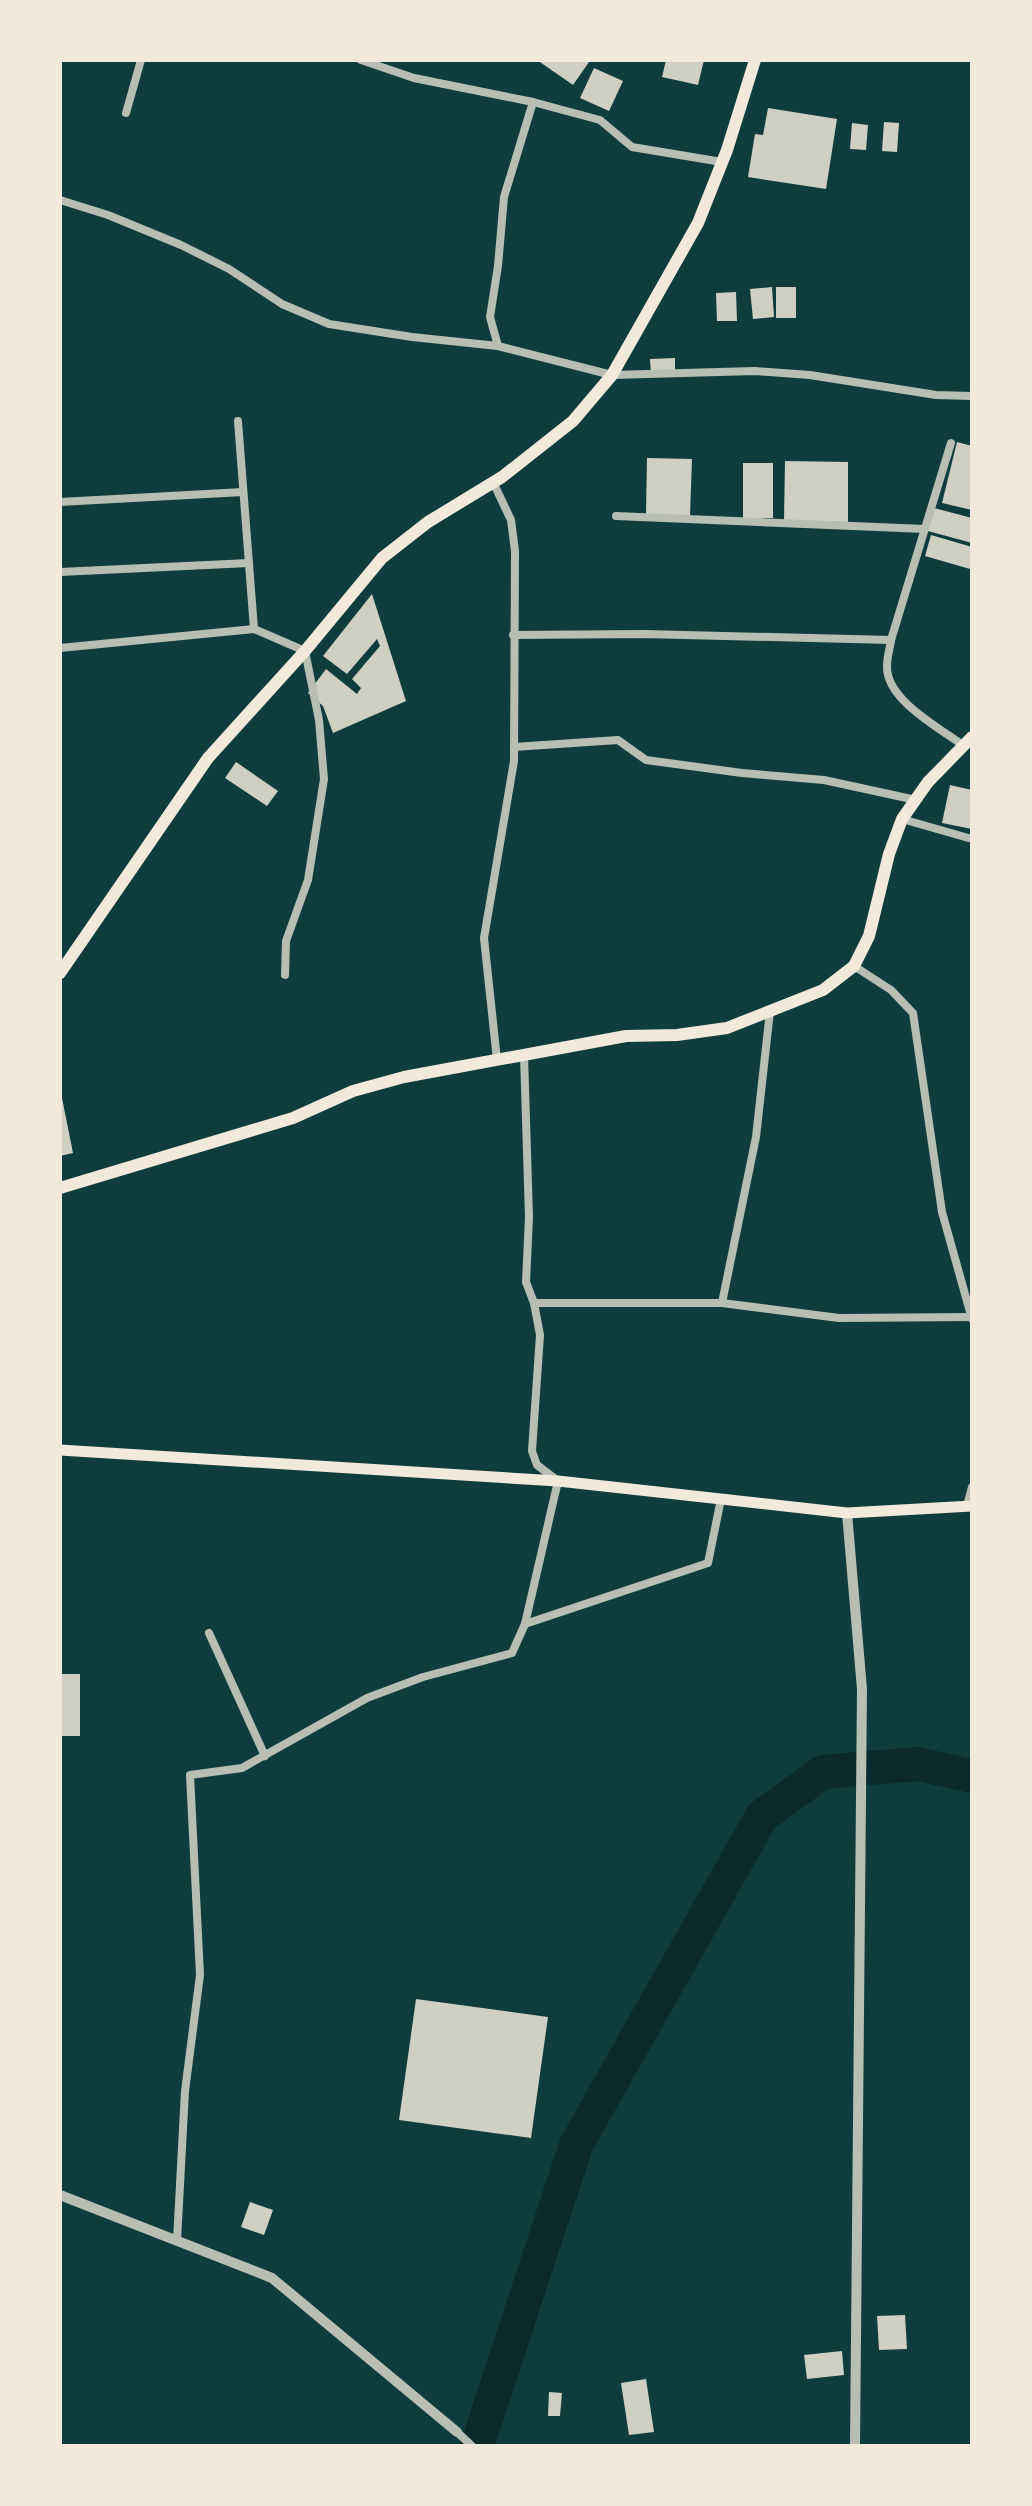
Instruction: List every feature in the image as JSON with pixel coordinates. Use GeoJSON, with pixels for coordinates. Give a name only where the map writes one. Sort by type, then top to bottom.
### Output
{"type":"FeatureCollection","features":[{"type":"Feature","properties":{"kind":"main road"},"geometry":{"type":"LineString","coordinates":[[60,973],[208,758],[305,651],[382,558],[428,522],[493,482],[573,421],[612,375],[698,223],[722,162],[755,60]]}},
{"type":"Feature","properties":{"kind":"main road"},"geometry":{"type":"LineString","coordinates":[[60,1188],[293,1118],[353,1091],[404,1077],[626,1036],[677,1035],[727,1028],[823,990],[854,966],[869,936],[889,854],[902,819],[928,782],[968,741]]}},
{"type":"Feature","properties":{"kind":"main road"},"geometry":{"type":"LineString","coordinates":[[60,1450],[558,1481],[847,1513],[969,1506]]}},
{"type":"Feature","properties":{"kind":"street"},"geometry":{"type":"LineString","coordinates":[[126,113],[141,60]]}},
{"type":"Feature","properties":{"kind":"street"},"geometry":{"type":"LineString","coordinates":[[361,60],[414,78],[533,102],[600,120],[632,147],[722,162]]}},
{"type":"Feature","properties":{"kind":"street"},"geometry":{"type":"LineString","coordinates":[[498,346],[490,317],[504,197],[533,102]]}},
{"type":"Feature","properties":{"kind":"street"},"geometry":{"type":"LineString","coordinates":[[60,200],[108,215],[181,245],[229,269],[282,304],[329,324],[498,346],[612,375],[755,371],[810,375],[936,395],[972,396]]}},
{"type":"Feature","properties":{"kind":"street"},"geometry":{"type":"LineString","coordinates":[[238,421],[254,629]]}},
{"type":"Feature","properties":{"kind":"street"},"geometry":{"type":"LineString","coordinates":[[951,443],[891,640],[886,668],[893,688],[907,704],[968,741]]}},
{"type":"Feature","properties":{"kind":"street"},"geometry":{"type":"LineString","coordinates":[[493,482],[511,520],[515,551],[514,747],[484,938],[497,1060]]}},
{"type":"Feature","properties":{"kind":"street"},"geometry":{"type":"LineString","coordinates":[[60,502],[243,492]]}},
{"type":"Feature","properties":{"kind":"street"},"geometry":{"type":"LineString","coordinates":[[616,516],[925,529]]}},
{"type":"Feature","properties":{"kind":"street"},"geometry":{"type":"LineString","coordinates":[[60,572],[249,563]]}},
{"type":"Feature","properties":{"kind":"street"},"geometry":{"type":"LineString","coordinates":[[60,648],[254,629],[305,651],[319,720],[324,779],[308,880],[286,941],[285,975]]}},
{"type":"Feature","properties":{"kind":"street"},"geometry":{"type":"LineString","coordinates":[[513,635],[644,634],[891,640]]}},
{"type":"Feature","properties":{"kind":"street"},"geometry":{"type":"LineString","coordinates":[[514,747],[618,740],[646,760],[824,780],[916,800]]}},
{"type":"Feature","properties":{"kind":"street"},"geometry":{"type":"LineString","coordinates":[[902,819],[972,839]]}},
{"type":"Feature","properties":{"kind":"street"},"geometry":{"type":"LineString","coordinates":[[534,1303],[722,1303],[839,1318],[972,1318],[942,1212],[913,1013],[891,990],[854,966]]}},
{"type":"Feature","properties":{"kind":"street"},"geometry":{"type":"LineString","coordinates":[[722,1303],[756,1137],[770,1011]]}},
{"type":"Feature","properties":{"kind":"street"},"geometry":{"type":"LineString","coordinates":[[177,2241],[185,2091],[200,1975],[190,1775],[242,1768],[367,1698],[423,1677],[512,1653],[525,1624],[558,1481],[537,1465],[532,1451],[540,1335],[526,1282],[529,1217],[524,1055]]}},
{"type":"Feature","properties":{"kind":"street"},"geometry":{"type":"LineString","coordinates":[[969,1506],[972,1487]]}},
{"type":"Feature","properties":{"kind":"street"},"geometry":{"type":"LineString","coordinates":[[525,1624],[708,1563],[721,1499]]}},
{"type":"Feature","properties":{"kind":"street"},"geometry":{"type":"LineString","coordinates":[[847,1513],[862,1689],[855,2446]]}},
{"type":"Feature","properties":{"kind":"street"},"geometry":{"type":"LineString","coordinates":[[209,1633],[265,1756]]}},
{"type":"Feature","properties":{"kind":"street"},"geometry":{"type":"LineString","coordinates":[[60,2195],[272,2278],[472,2446]]}},
{"type":"Feature","properties":{"kind":"building"},"geometry":{"type":"Polygon","coordinates":[[[537,60],[586,60],[589,62],[573,85],[537,60]]]}},
{"type":"Feature","properties":{"kind":"building"},"geometry":{"type":"Polygon","coordinates":[[[666,60],[704,60],[698,85],[662,77],[666,60]]]}},
{"type":"Feature","properties":{"kind":"building"},"geometry":{"type":"Polygon","coordinates":[[[594,68],[623,81],[609,111],[580,98],[594,68]]]}},
{"type":"Feature","properties":{"kind":"building"},"geometry":{"type":"Polygon","coordinates":[[[768,108],[837,119],[826,189],[748,177],[755,134],[763,135],[768,108]]]}},
{"type":"Feature","properties":{"kind":"building"},"geometry":{"type":"Polygon","coordinates":[[[884,122],[899,123],[897,152],[882,151],[884,122]]]}},
{"type":"Feature","properties":{"kind":"building"},"geometry":{"type":"Polygon","coordinates":[[[852,123],[868,125],[866,150],[850,149],[852,123]]]}},
{"type":"Feature","properties":{"kind":"building"},"geometry":{"type":"Polygon","coordinates":[[[772,287],[774,317],[753,319],[750,289],[772,287]]]}},
{"type":"Feature","properties":{"kind":"building"},"geometry":{"type":"Polygon","coordinates":[[[776,287],[796,287],[796,318],[776,318],[776,287]]]}},
{"type":"Feature","properties":{"kind":"building"},"geometry":{"type":"Polygon","coordinates":[[[736,292],[737,321],[717,321],[716,293],[736,292]]]}},
{"type":"Feature","properties":{"kind":"building"},"geometry":{"type":"Polygon","coordinates":[[[675,358],[675,374],[651,375],[650,359],[675,358]]]}},
{"type":"Feature","properties":{"kind":"building"},"geometry":{"type":"Polygon","coordinates":[[[957,442],[972,446],[972,510],[942,503],[957,442]]]}},
{"type":"Feature","properties":{"kind":"building"},"geometry":{"type":"Polygon","coordinates":[[[647,458],[692,459],[690,516],[646,514],[647,458]]]}},
{"type":"Feature","properties":{"kind":"building"},"geometry":{"type":"Polygon","coordinates":[[[785,461],[848,462],[848,522],[784,521],[785,461]]]}},
{"type":"Feature","properties":{"kind":"building"},"geometry":{"type":"Polygon","coordinates":[[[743,463],[773,463],[773,518],[743,518],[743,463]]]}},
{"type":"Feature","properties":{"kind":"building"},"geometry":{"type":"Polygon","coordinates":[[[934,508],[972,518],[972,543],[928,531],[934,508]]]}},
{"type":"Feature","properties":{"kind":"building"},"geometry":{"type":"Polygon","coordinates":[[[931,535],[972,547],[970,569],[925,556],[931,535]]]}},
{"type":"Feature","properties":{"kind":"building"},"geometry":{"type":"Polygon","coordinates":[[[372,594],[406,701],[333,733],[323,706],[308,693],[326,669],[357,694],[361,688],[352,679],[380,646],[377,639],[347,674],[323,656],[372,594]]]}},
{"type":"Feature","properties":{"kind":"building"},"geometry":{"type":"Polygon","coordinates":[[[236,762],[278,791],[267,806],[225,778],[236,762]]]}},
{"type":"Feature","properties":{"kind":"building"},"geometry":{"type":"Polygon","coordinates":[[[950,785],[972,790],[972,829],[942,823],[950,785]]]}},
{"type":"Feature","properties":{"kind":"building"},"geometry":{"type":"Polygon","coordinates":[[[60,1088],[73,1153],[60,1156],[60,1088]]]}},
{"type":"Feature","properties":{"kind":"building"},"geometry":{"type":"Polygon","coordinates":[[[60,1674],[80,1674],[80,1736],[60,1736],[60,1674]]]}},
{"type":"Feature","properties":{"kind":"building"},"geometry":{"type":"Polygon","coordinates":[[[416,1999],[548,2017],[531,2138],[399,2120],[416,1999]]]}},
{"type":"Feature","properties":{"kind":"building"},"geometry":{"type":"Polygon","coordinates":[[[250,2202],[273,2210],[264,2235],[241,2227],[250,2202]]]}},
{"type":"Feature","properties":{"kind":"building"},"geometry":{"type":"Polygon","coordinates":[[[905,2315],[907,2349],[879,2350],[877,2316],[905,2315]]]}},
{"type":"Feature","properties":{"kind":"building"},"geometry":{"type":"Polygon","coordinates":[[[842,2351],[844,2375],[807,2379],[804,2355],[842,2351]]]}},
{"type":"Feature","properties":{"kind":"building"},"geometry":{"type":"Polygon","coordinates":[[[646,2379],[654,2432],[629,2435],[621,2383],[646,2379]]]}},
{"type":"Feature","properties":{"kind":"building"},"geometry":{"type":"Polygon","coordinates":[[[549,2392],[562,2393],[560,2416],[548,2416],[549,2392]]]}},
{"type":"Feature","properties":{"kind":"waterway"},"geometry":{"type":"LineString","coordinates":[[477,2446],[576,2145],[762,1816],[823,1772],[917,1764],[972,1776]]}}]}
